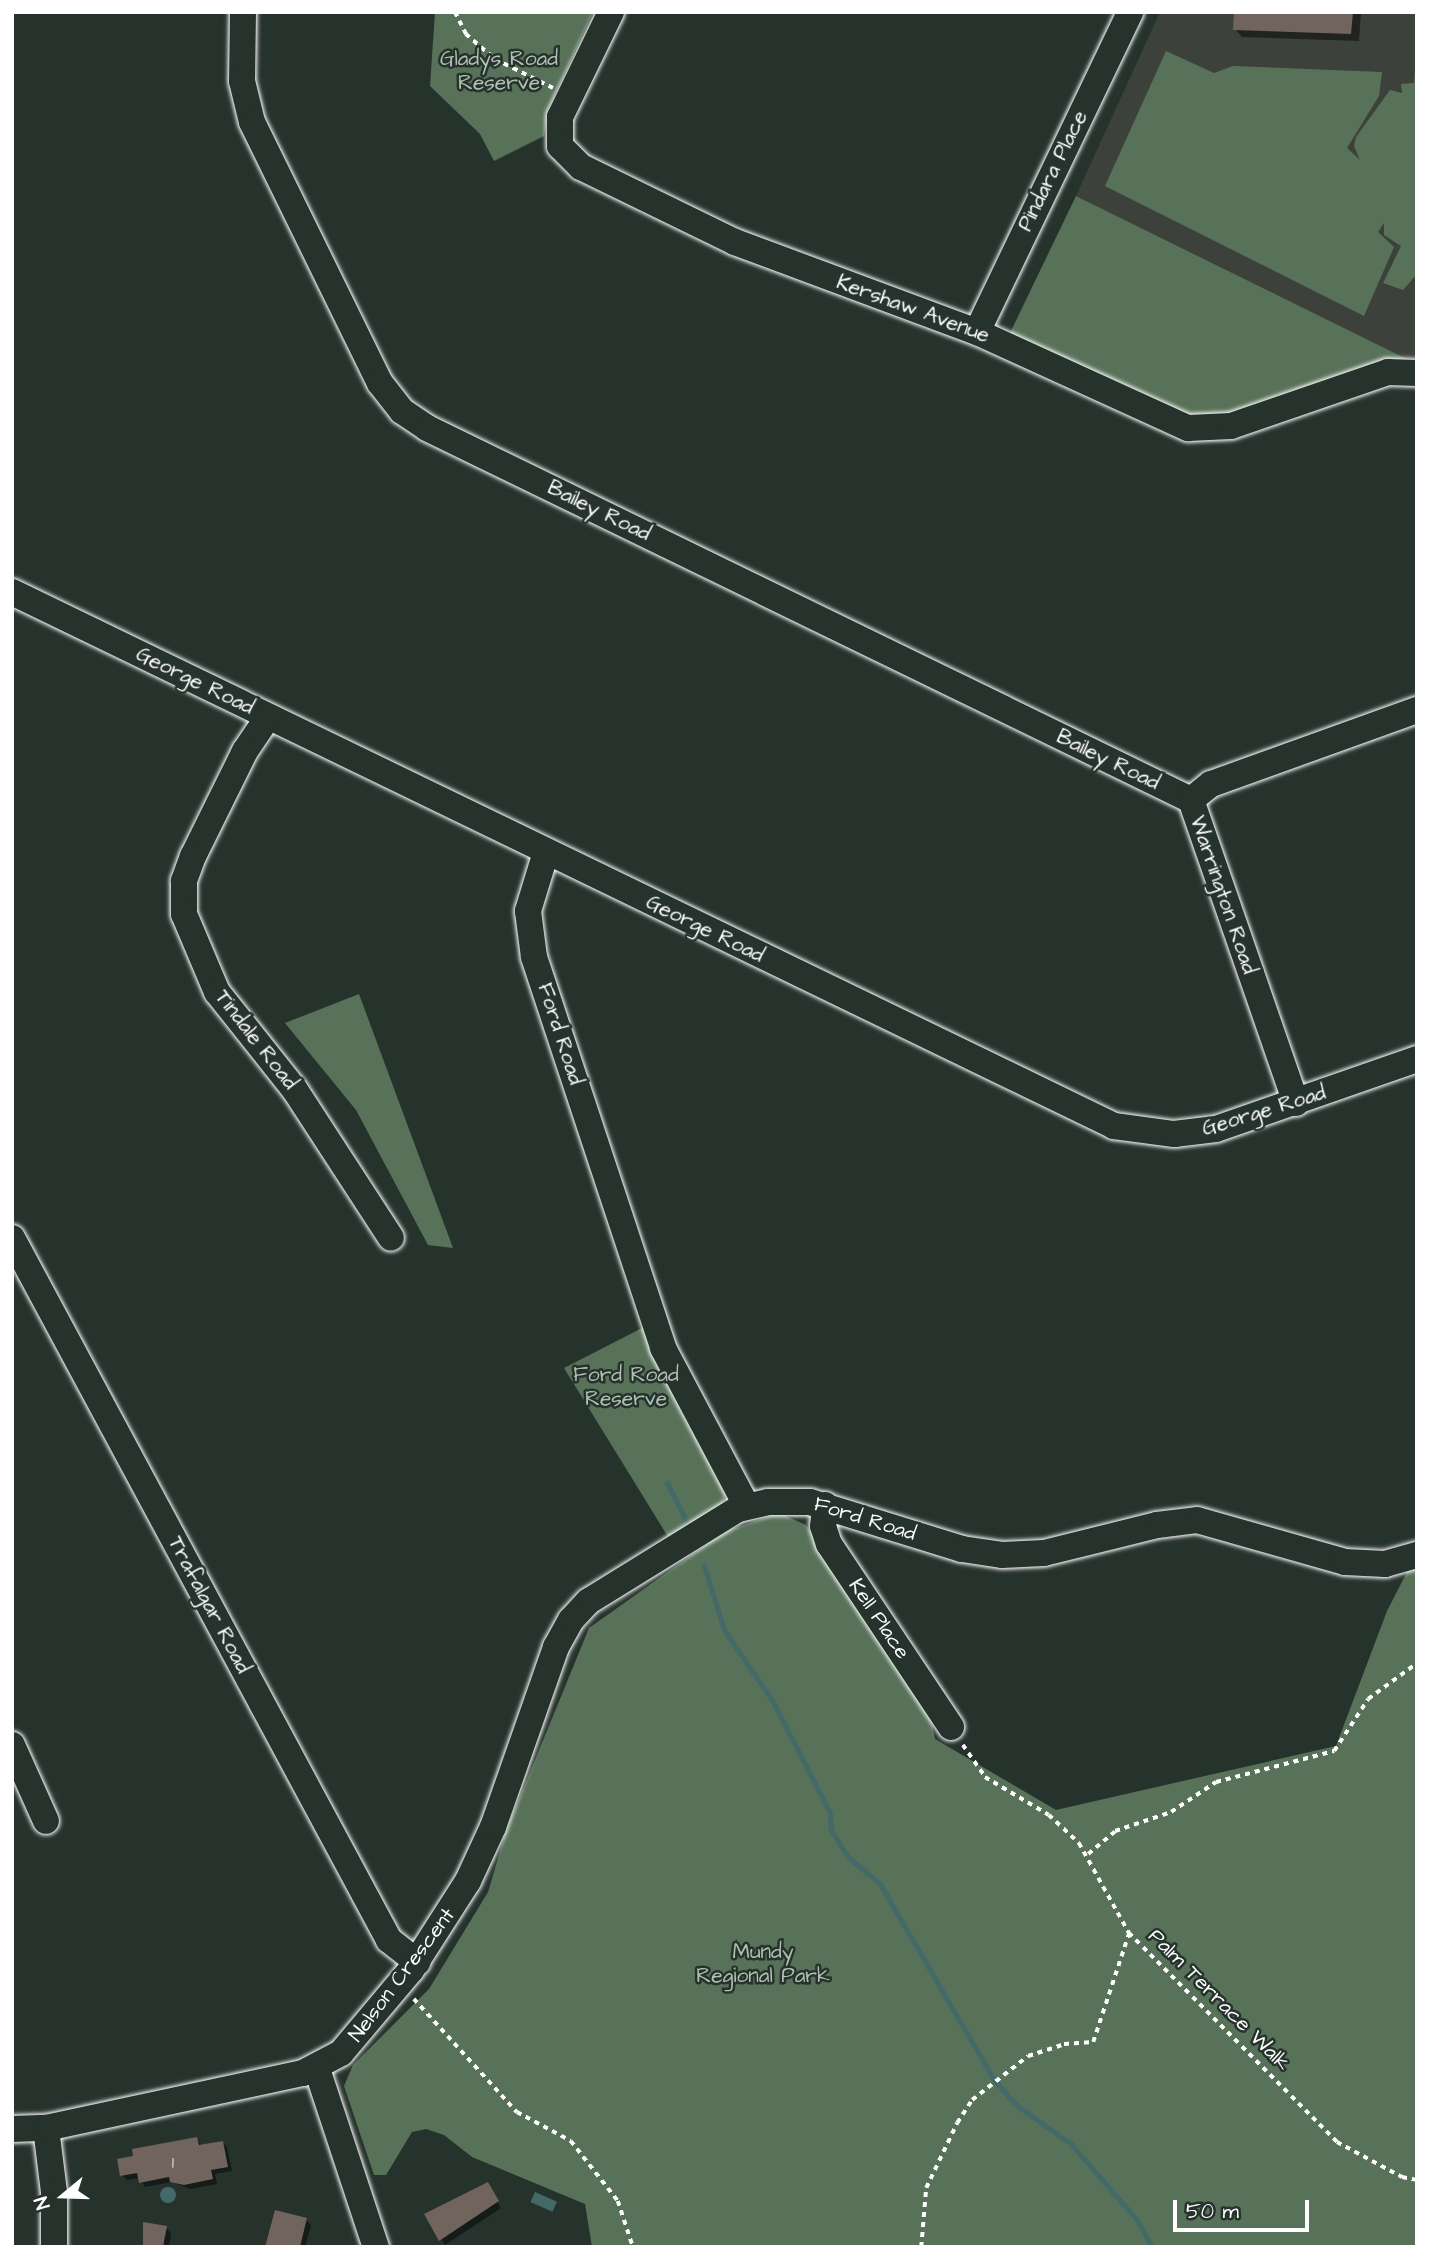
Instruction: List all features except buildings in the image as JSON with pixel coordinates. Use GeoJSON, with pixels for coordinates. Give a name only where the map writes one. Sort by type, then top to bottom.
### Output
{"type":"FeatureCollection","features":[{"type":"Feature","properties":{"kind":"street","name":"Bailey Road"},"geometry":{"type":"LineString","coordinates":[[243,12],[242,81],[251,122],[376,374],[402,411],[427,428],[1191,800]]}},
{"type":"Feature","properties":{"kind":"street","name":"Kershaw Avenue"},"geometry":{"type":"LineString","coordinates":[[611,12],[560,117],[558,140],[572,161],[758,253],[977,331],[1151,414],[1202,430],[1231,426],[1379,374],[1417,373]]}},
{"type":"Feature","properties":{"kind":"street","name":"Pindara Place"},"geometry":{"type":"LineString","coordinates":[[977,331],[1130,12]]}},
{"type":"Feature","properties":{"kind":"street","name":"George Road"},"geometry":{"type":"LineString","coordinates":[[12,592],[1114,1126],[1151,1133],[1195,1133],[1296,1102],[1417,1059]]}},
{"type":"Feature","properties":{"kind":"street","name":"Warrington Road"},"geometry":{"type":"LineString","coordinates":[[1296,1102],[1191,800],[1211,784],[1417,710]]}},
{"type":"Feature","properties":{"kind":"street","name":"Tindale Road"},"geometry":{"type":"LineString","coordinates":[[268,717],[245,751],[193,856],[184,881],[184,914],[217,992],[295,1090],[391,1238]]}},
{"type":"Feature","properties":{"kind":"street","name":"Ford Road"},"geometry":{"type":"LineString","coordinates":[[546,852],[528,911],[534,957],[663,1348],[747,1505],[794,1500],[825,1505],[962,1549],[1002,1555],[1044,1553],[1157,1525],[1197,1520],[1345,1562],[1385,1564],[1417,1555]]}},
{"type":"Feature","properties":{"kind":"street","name":"Trafalgar Road"},"geometry":{"type":"LineString","coordinates":[[12,1238],[389,1940],[416,1962]]}},
{"type":"Feature","properties":{"kind":"street","name":"Nelson Crescent"},"geometry":{"type":"LineString","coordinates":[[12,2129],[46,2128],[317,2068],[348,2047],[416,1962],[480,1858],[556,1647],[572,1620],[589,1601],[747,1505]]}},
{"type":"Feature","properties":{"kind":"street","name":"Kell Place"},"geometry":{"type":"LineString","coordinates":[[825,1505],[823,1526],[829,1544],[951,1727]]}},
{"type":"Feature","properties":{"kind":"street"},"geometry":{"type":"LineString","coordinates":[[12,1745],[46,1821]]}},
{"type":"Feature","properties":{"kind":"street"},"geometry":{"type":"LineString","coordinates":[[317,2068],[376,2247]]}},
{"type":"Feature","properties":{"kind":"street"},"geometry":{"type":"LineString","coordinates":[[46,2128],[54,2192],[54,2247]]}},
{"type":"Feature","properties":{"kind":"path"},"geometry":{"type":"LineString","coordinates":[[455,12],[466,34],[495,60],[557,89]]}},
{"type":"Feature","properties":{"kind":"path"},"geometry":{"type":"LineString","coordinates":[[1088,1854],[1115,1831],[1171,1812],[1216,1782],[1334,1752],[1368,1699],[1417,1663]]}},
{"type":"Feature","properties":{"kind":"path"},"geometry":{"type":"LineString","coordinates":[[951,1727],[985,1777],[1049,1815],[1088,1854],[1129,1933]]}},
{"type":"Feature","properties":{"kind":"path","name":"Palm Terrace Walk"},"geometry":{"type":"LineString","coordinates":[[921,2247],[926,2188],[957,2123],[972,2099],[1028,2056],[1064,2043],[1093,2042],[1129,1933],[1337,2142],[1402,2177],[1417,2180]]}},
{"type":"Feature","properties":{"kind":"path"},"geometry":{"type":"LineString","coordinates":[[408,1992],[517,2112],[571,2141],[618,2201],[633,2247]]}},
{"type":"Feature","properties":{"kind":"shaded area"},"geometry":{"type":"Polygon","coordinates":[[[1160,12],[1417,12],[1417,364],[1076,196],[1160,12]]]}},
{"type":"Feature","properties":{"kind":"green space","name":"Gladys Road Reserve"},"geometry":{"type":"Polygon","coordinates":[[[435,12],[593,12],[548,109],[544,136],[494,161],[480,134],[430,86],[435,12]]]}},
{"type":"Feature","properties":{"kind":"green space"},"geometry":{"type":"Polygon","coordinates":[[[1417,45],[1417,274],[1403,290],[1383,283],[1401,246],[1384,235],[1384,223],[1378,232],[1394,247],[1364,316],[1105,186],[1166,51],[1214,73],[1233,66],[1382,72],[1379,96],[1347,148],[1360,160],[1354,146],[1356,137],[1390,90],[1402,93],[1401,84],[1414,83],[1417,45]]]}},
{"type":"Feature","properties":{"kind":"green space"},"geometry":{"type":"Polygon","coordinates":[[[1076,196],[1417,364],[1206,430],[1010,333],[1076,196]]]}},
{"type":"Feature","properties":{"kind":"green space"},"geometry":{"type":"Polygon","coordinates":[[[359,994],[453,1248],[428,1245],[356,1110],[285,1023],[359,994]]]}},
{"type":"Feature","properties":{"kind":"green space","name":"Ford Road Reserve"},"geometry":{"type":"Polygon","coordinates":[[[644,1327],[727,1490],[722,1506],[670,1540],[564,1368],[644,1327]]]}},
{"type":"Feature","properties":{"kind":"green space","name":"Mundy Regional Park"},"geometry":{"type":"Polygon","coordinates":[[[779,1513],[806,1525],[909,1674],[930,1712],[935,1739],[1056,1810],[1336,1746],[1387,1611],[1408,1570],[1417,1567],[1417,2247],[592,2247],[585,2204],[472,2157],[444,2135],[426,2129],[412,2132],[386,2175],[374,2175],[344,2086],[353,2065],[429,1989],[488,1892],[506,1831],[589,1628],[724,1532],[779,1513]]]}},
{"type":"Feature","properties":{"kind":"water"},"geometry":{"type":"Polygon","coordinates":[[[168,2187],[174,2189],[174,2201],[168,2203],[162,2201],[160,2195],[162,2189],[168,2187]]]}},
{"type":"Feature","properties":{"kind":"water"},"geometry":{"type":"Polygon","coordinates":[[[535,2192],[557,2202],[552,2212],[531,2202],[535,2192]]]}},
{"type":"Feature","properties":{"kind":"waterway"},"geometry":{"type":"LineString","coordinates":[[667,1483],[691,1530]]}},
{"type":"Feature","properties":{"kind":"waterway"},"geometry":{"type":"LineString","coordinates":[[704,1566],[724,1630],[772,1700],[830,1813],[831,1830],[848,1857],[880,1884],[994,2080]]}},
{"type":"Feature","properties":{"kind":"waterway"},"geometry":{"type":"LineString","coordinates":[[995,2081],[1015,2104],[1071,2144],[1137,2220],[1152,2247]]}}]}
